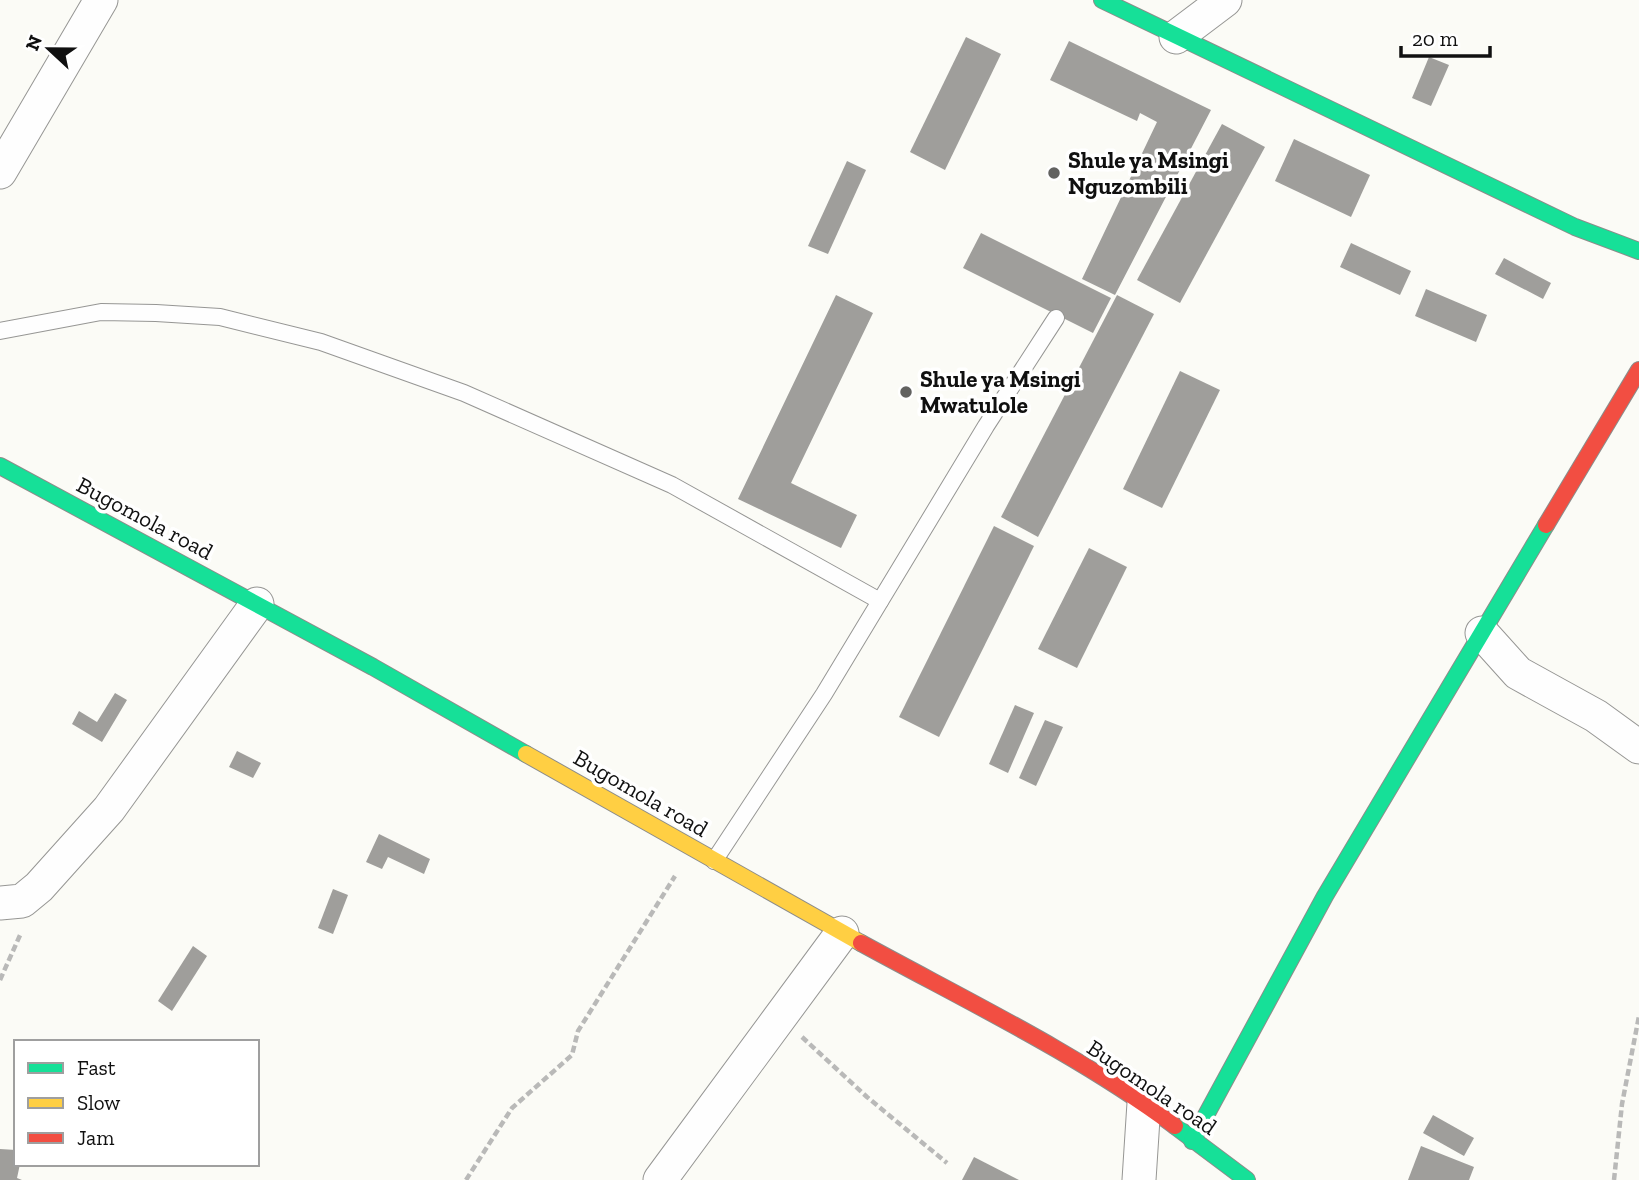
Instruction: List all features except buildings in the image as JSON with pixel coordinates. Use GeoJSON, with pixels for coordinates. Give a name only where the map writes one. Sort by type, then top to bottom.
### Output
{"type":"FeatureCollection","features":[{"type":"Feature","properties":{"kind":"street"},"geometry":{"type":"LineString","coordinates":[[0,172],[101,0]]}},
{"type":"Feature","properties":{"kind":"street"},"geometry":{"type":"LineString","coordinates":[[1102,0],[1563,222],[1639,251]]}},
{"type":"Feature","properties":{"kind":"street"},"geometry":{"type":"LineString","coordinates":[[1177,37],[1225,0]]}},
{"type":"Feature","properties":{"kind":"street"},"geometry":{"type":"LineString","coordinates":[[1192,1141],[1325,896],[1639,370]]}},
{"type":"Feature","properties":{"kind":"street","name":"Bugomola road"},"geometry":{"type":"LineString","coordinates":[[0,466],[257,604],[1070,1058],[1144,1103],[1247,1180]]}},
{"type":"Feature","properties":{"kind":"street"},"geometry":{"type":"LineString","coordinates":[[0,903],[22,901],[39,887],[109,809],[257,604]]}},
{"type":"Feature","properties":{"kind":"street"},"geometry":{"type":"LineString","coordinates":[[1482,633],[1518,673],[1597,716],[1639,747]]}},
{"type":"Feature","properties":{"kind":"street"},"geometry":{"type":"LineString","coordinates":[[660,1180],[842,933]]}},
{"type":"Feature","properties":{"kind":"street"},"geometry":{"type":"LineString","coordinates":[[1139,1180],[1144,1103]]}},
{"type":"Feature","properties":{"kind":"lane"},"geometry":{"type":"LineString","coordinates":[[0,331],[101,312],[156,313],[220,317],[321,342],[464,393],[672,485],[880,601]]}},
{"type":"Feature","properties":{"kind":"lane"},"geometry":{"type":"LineString","coordinates":[[714,861],[824,694],[986,426],[1056,318]]}},
{"type":"Feature","properties":{"kind":"path"},"geometry":{"type":"LineString","coordinates":[[466,1180],[512,1108],[572,1055],[578,1031],[692,849]]}},
{"type":"Feature","properties":{"kind":"path"},"geometry":{"type":"LineString","coordinates":[[1614,1180],[1622,1104],[1639,1016]]}},
{"type":"Feature","properties":{"kind":"path"},"geometry":{"type":"LineString","coordinates":[[779,1019],[947,1163]]}},
{"type":"Feature","properties":{"kind":"traffic: fast"},"geometry":{"type":"LineString","coordinates":[[1102,0],[1575,227],[1639,251]]}},
{"type":"Feature","properties":{"kind":"traffic: fast"},"geometry":{"type":"LineString","coordinates":[[0,466],[373,667],[526,754]]}},
{"type":"Feature","properties":{"kind":"traffic: fast"},"geometry":{"type":"LineString","coordinates":[[1192,1141],[1325,896],[1546,525]]}},
{"type":"Feature","properties":{"kind":"traffic: fast"},"geometry":{"type":"LineString","coordinates":[[1175,1126],[1247,1180]]}},
{"type":"Feature","properties":{"kind":"traffic: slow"},"geometry":{"type":"LineString","coordinates":[[526,754],[861,943]]}},
{"type":"Feature","properties":{"kind":"traffic: jam"},"geometry":{"type":"LineString","coordinates":[[1546,525],[1639,370]]}},
{"type":"Feature","properties":{"kind":"traffic: jam"},"geometry":{"type":"LineString","coordinates":[[861,943],[1061,1052],[1175,1126]]}},
{"type":"Feature","properties":{"kind":"place","name":"Shule ya Msingi Nguzombili"},"geometry":{"type":"Point","coordinates":[1054,173]}},
{"type":"Feature","properties":{"kind":"place","name":"Shule ya Msingi Mwatulole"},"geometry":{"type":"Point","coordinates":[906,392]}}]}
